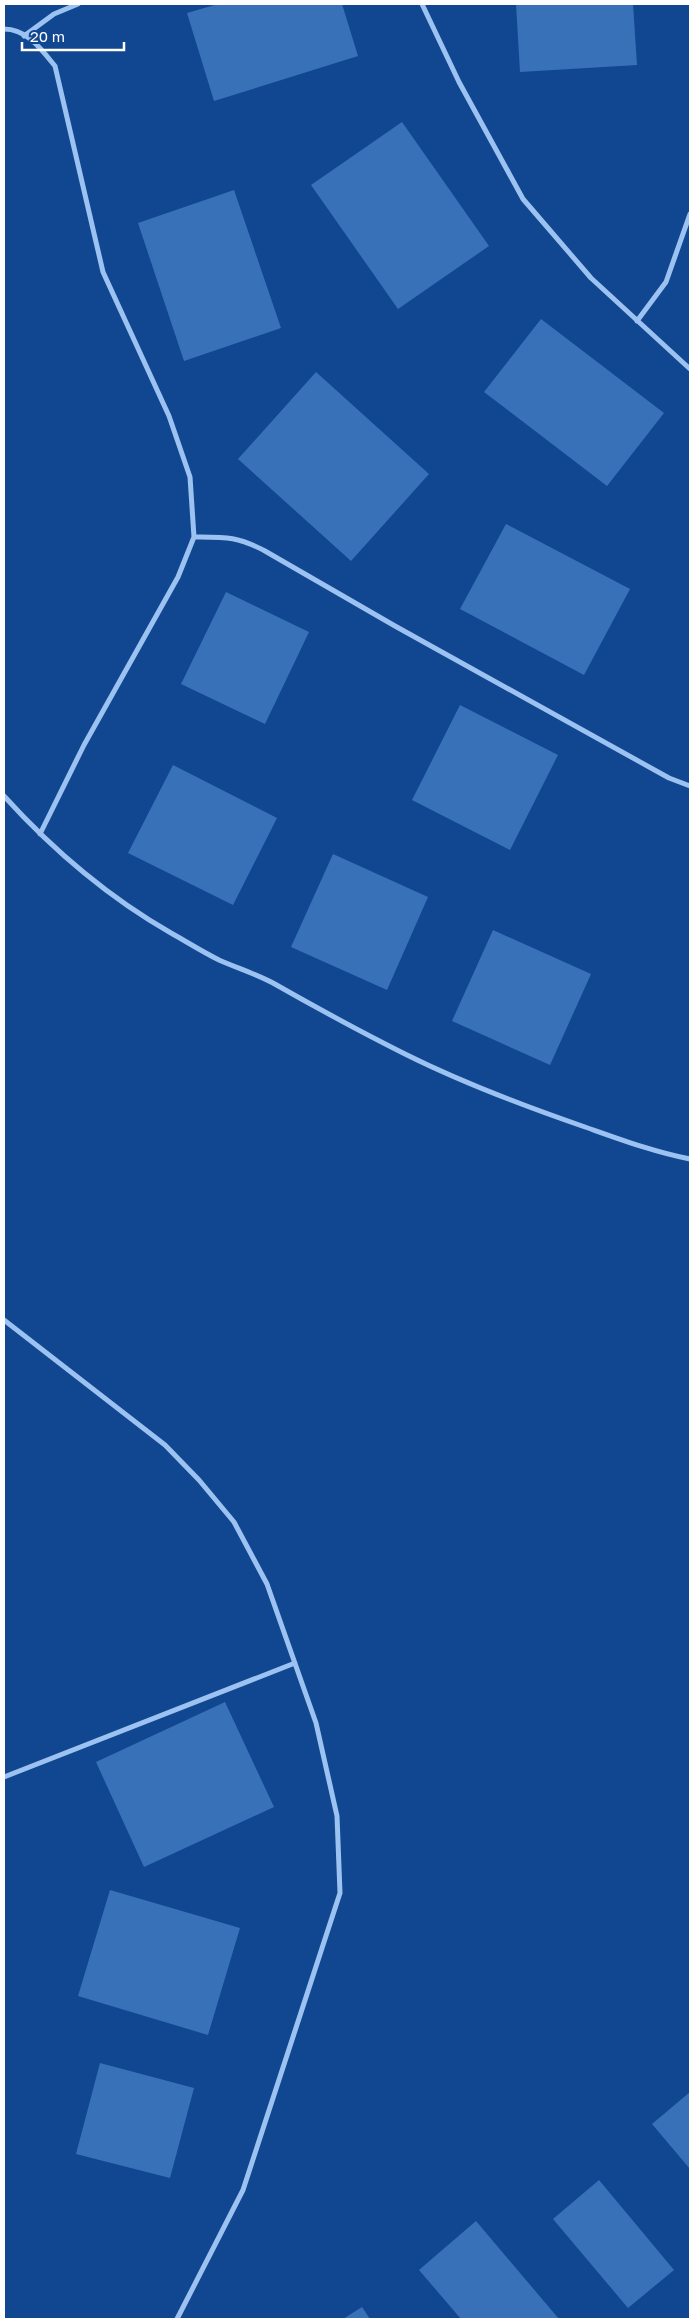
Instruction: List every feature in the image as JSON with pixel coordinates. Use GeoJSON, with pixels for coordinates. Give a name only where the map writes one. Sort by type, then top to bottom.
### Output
{"type":"FeatureCollection","features":[{"type":"Feature","properties":{"kind":"street"},"geometry":{"type":"LineString","coordinates":[[24,36],[54,14],[78,4]]}},
{"type":"Feature","properties":{"kind":"street"},"geometry":{"type":"LineString","coordinates":[[422,4],[459,82],[523,199],[591,278],[690,369]]}},
{"type":"Feature","properties":{"kind":"street"},"geometry":{"type":"LineString","coordinates":[[4,29],[13,29],[34,42],[55,66],[103,272],[169,416],[190,477],[194,537],[178,577],[84,745],[40,834]]}},
{"type":"Feature","properties":{"kind":"street"},"geometry":{"type":"LineString","coordinates":[[637,321],[666,282],[690,214]]}},
{"type":"Feature","properties":{"kind":"street"},"geometry":{"type":"LineString","coordinates":[[194,537],[222,537],[244,540],[265,550],[395,626],[669,778],[690,786]]}},
{"type":"Feature","properties":{"kind":"street"},"geometry":{"type":"LineString","coordinates":[[4,796],[40,834],[78,868],[123,903],[170,933],[219,960],[271,982],[338,1020],[407,1055],[478,1087],[550,1115],[623,1140],[690,1159]]}},
{"type":"Feature","properties":{"kind":"street"},"geometry":{"type":"LineString","coordinates":[[4,1320],[165,1445],[199,1480],[234,1522],[267,1584],[295,1663],[316,1723],[337,1816],[340,1893],[242,2190],[177,2319]]}},
{"type":"Feature","properties":{"kind":"street"},"geometry":{"type":"LineString","coordinates":[[4,1777],[295,1663]]}},
{"type":"Feature","properties":{"kind":"building"},"geometry":{"type":"Polygon","coordinates":[[[218,4],[342,4],[358,56],[214,101],[187,13],[218,4]]]}},
{"type":"Feature","properties":{"kind":"building"},"geometry":{"type":"Polygon","coordinates":[[[516,4],[633,4],[637,65],[520,72],[516,4]]]}},
{"type":"Feature","properties":{"kind":"building"},"geometry":{"type":"Polygon","coordinates":[[[402,122],[489,246],[398,309],[311,185],[402,122]]]}},
{"type":"Feature","properties":{"kind":"building"},"geometry":{"type":"Polygon","coordinates":[[[234,190],[281,328],[184,361],[138,223],[234,190]]]}},
{"type":"Feature","properties":{"kind":"building"},"geometry":{"type":"Polygon","coordinates":[[[541,319],[664,413],[607,486],[484,392],[541,319]]]}},
{"type":"Feature","properties":{"kind":"building"},"geometry":{"type":"Polygon","coordinates":[[[316,372],[429,474],[351,561],[238,459],[316,372]]]}},
{"type":"Feature","properties":{"kind":"building"},"geometry":{"type":"Polygon","coordinates":[[[506,524],[630,589],[584,675],[460,609],[506,524]]]}},
{"type":"Feature","properties":{"kind":"building"},"geometry":{"type":"Polygon","coordinates":[[[226,592],[309,632],[265,724],[181,684],[226,592]]]}},
{"type":"Feature","properties":{"kind":"building"},"geometry":{"type":"Polygon","coordinates":[[[460,705],[558,755],[510,850],[412,800],[460,705]]]}},
{"type":"Feature","properties":{"kind":"building"},"geometry":{"type":"Polygon","coordinates":[[[173,765],[277,818],[233,905],[128,853],[173,765]]]}},
{"type":"Feature","properties":{"kind":"building"},"geometry":{"type":"Polygon","coordinates":[[[333,854],[428,897],[387,990],[291,947],[333,854]]]}},
{"type":"Feature","properties":{"kind":"building"},"geometry":{"type":"Polygon","coordinates":[[[493,930],[591,974],[550,1065],[452,1021],[493,930]]]}},
{"type":"Feature","properties":{"kind":"building"},"geometry":{"type":"Polygon","coordinates":[[[225,1702],[274,1807],[144,1867],[96,1762],[225,1702]]]}},
{"type":"Feature","properties":{"kind":"building"},"geometry":{"type":"Polygon","coordinates":[[[110,1890],[240,1928],[208,2035],[78,1996],[110,1890]]]}},
{"type":"Feature","properties":{"kind":"building"},"geometry":{"type":"Polygon","coordinates":[[[100,2063],[194,2088],[170,2178],[76,2154],[100,2063]]]}},
{"type":"Feature","properties":{"kind":"building"},"geometry":{"type":"Polygon","coordinates":[[[690,2092],[690,2169],[652,2124],[690,2092]]]}},
{"type":"Feature","properties":{"kind":"building"},"geometry":{"type":"Polygon","coordinates":[[[599,2180],[674,2270],[628,2308],[553,2219],[599,2180]]]}},
{"type":"Feature","properties":{"kind":"building"},"geometry":{"type":"Polygon","coordinates":[[[476,2221],[559,2319],[461,2319],[419,2270],[476,2221]]]}},
{"type":"Feature","properties":{"kind":"building"},"geometry":{"type":"Polygon","coordinates":[[[362,2307],[370,2319],[343,2319],[362,2307]]]}}]}
